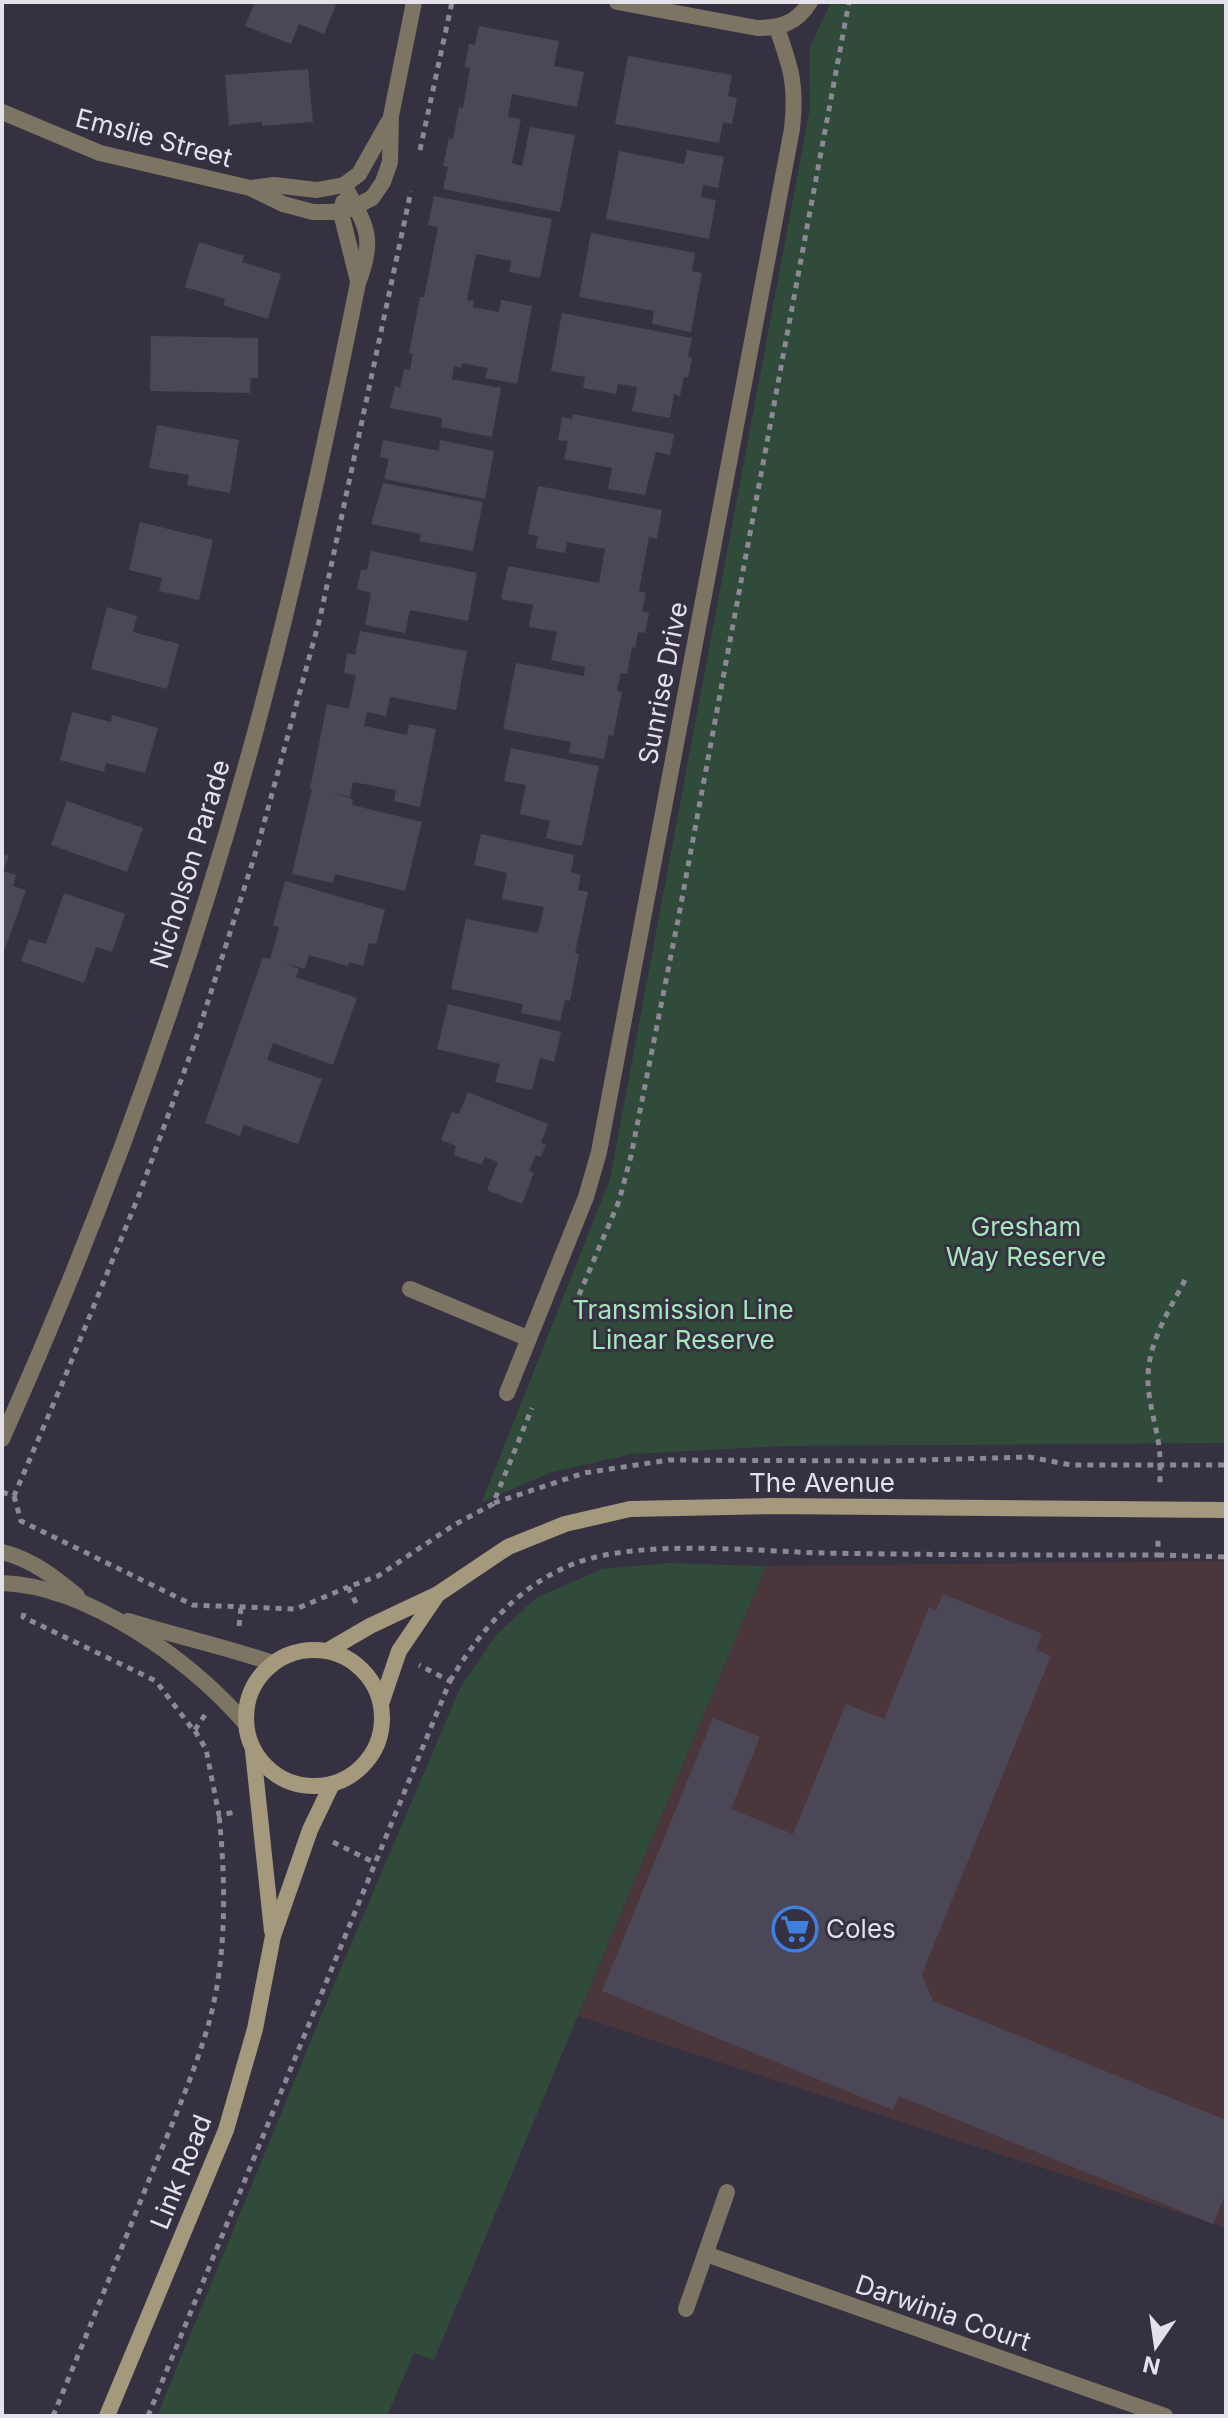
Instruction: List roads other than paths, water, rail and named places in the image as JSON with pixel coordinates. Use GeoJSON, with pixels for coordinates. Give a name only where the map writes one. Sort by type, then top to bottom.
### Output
{"type":"FeatureCollection","features":[{"type":"Feature","properties":{"kind":"street"},"geometry":{"type":"LineString","coordinates":[[349,208],[372,198],[383,182],[390,162],[391,116],[414,2]]}},
{"type":"Feature","properties":{"kind":"street"},"geometry":{"type":"LineString","coordinates":[[617,2],[730,25],[777,28],[803,14],[810,2]]}},
{"type":"Feature","properties":{"kind":"street","name":"Sunrise Drive"},"geometry":{"type":"LineString","coordinates":[[507,1393],[586,1197],[602,1137],[792,129],[796,98],[790,64],[777,28]]}},
{"type":"Feature","properties":{"kind":"street","name":"Emslie Street"},"geometry":{"type":"LineString","coordinates":[[2,112],[100,153],[250,188],[283,204],[313,212],[349,208]]}},
{"type":"Feature","properties":{"kind":"street"},"geometry":{"type":"LineString","coordinates":[[344,185],[359,174],[391,116]]}},
{"type":"Feature","properties":{"kind":"street","name":"Emslie Street"},"geometry":{"type":"LineString","coordinates":[[250,188],[274,185],[317,190],[344,185]]}},
{"type":"Feature","properties":{"kind":"street","name":"Nicholson Parade"},"geometry":{"type":"LineString","coordinates":[[2,1439],[109,1179],[218,860],[245,769],[293,585],[358,283],[344,185]]}},
{"type":"Feature","properties":{"kind":"street"},"geometry":{"type":"LineString","coordinates":[[410,1289],[527,1338]]}},
{"type":"Feature","properties":{"kind":"street","name":"The Avenue"},"geometry":{"type":"LineString","coordinates":[[327,1651],[370,1626],[438,1594],[508,1547],[565,1524],[630,1509],[772,1506],[1226,1510]]}},
{"type":"Feature","properties":{"kind":"street"},"geometry":{"type":"LineString","coordinates":[[2,1552],[45,1569],[81,1600]]}},
{"type":"Feature","properties":{"kind":"street"},"geometry":{"type":"LineString","coordinates":[[2,1583],[16,1583],[81,1600],[115,1617],[208,1684],[245,1723]]}},
{"type":"Feature","properties":{"kind":"street","name":"The Avenue"},"geometry":{"type":"LineString","coordinates":[[381,1704],[399,1651],[438,1594]]}},
{"type":"Feature","properties":{"kind":"street"},"geometry":{"type":"LineString","coordinates":[[115,1617],[273,1663]]}},
{"type":"Feature","properties":{"kind":"street"},"geometry":{"type":"LineString","coordinates":[[308,1650],[327,1651],[362,1669],[374,1685],[381,1704],[380,1735],[366,1762],[351,1776],[332,1784],[309,1786],[286,1781],[267,1768],[253,1749],[245,1723],[248,1700],[257,1680],[273,1663],[308,1650]]}},
{"type":"Feature","properties":{"kind":"street","name":"Link Road"},"geometry":{"type":"LineString","coordinates":[[253,1749],[273,1936]]}},
{"type":"Feature","properties":{"kind":"street","name":"Link Road"},"geometry":{"type":"LineString","coordinates":[[107,2416],[226,2130],[255,2029],[273,1936],[310,1830],[332,1784]]}},
{"type":"Feature","properties":{"kind":"street"},"geometry":{"type":"LineString","coordinates":[[686,2309],[727,2192]]}},
{"type":"Feature","properties":{"kind":"street","name":"Darwinia Court"},"geometry":{"type":"LineString","coordinates":[[706,2254],[1165,2416]]}},
{"type":"Feature","properties":{"kind":"place","name":"Coles"},"geometry":{"type":"Point","coordinates":[795,1929]}},
{"type":"Feature","properties":{"kind":"park label","name":"Gresham Way Reserve"},"geometry":{"type":"Point","coordinates":[1026,1242]}},
{"type":"Feature","properties":{"kind":"park label","name":"Transmission Line Linear Reserve"},"geometry":{"type":"Point","coordinates":[683,1325]}}]}
